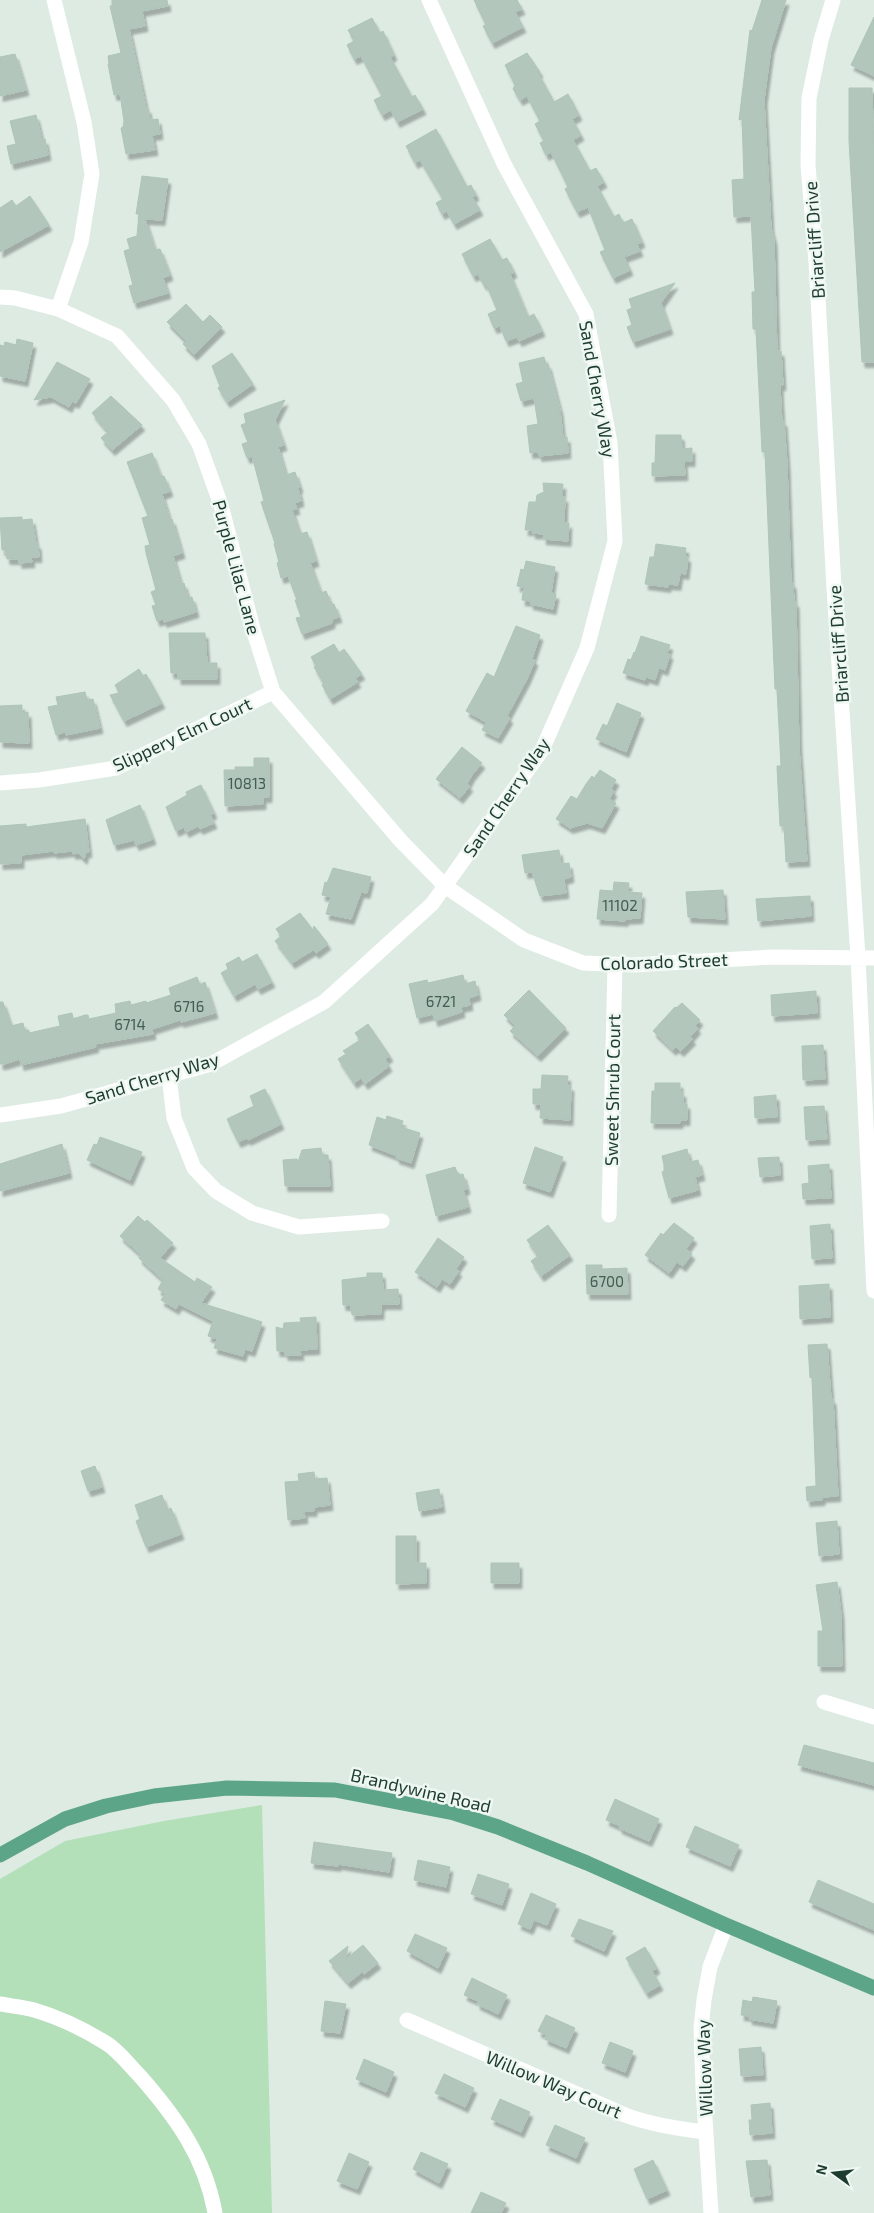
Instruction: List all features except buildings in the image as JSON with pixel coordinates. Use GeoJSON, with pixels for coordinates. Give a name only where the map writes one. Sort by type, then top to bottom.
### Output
{"type":"FeatureCollection","features":[{"type":"Feature","properties":{"kind":"main road","name":"Brandywine Road"},"geometry":{"type":"LineString","coordinates":[[0,1855],[65,1819],[106,1806],[154,1796],[243,1788],[335,1790],[460,1814],[498,1827],[670,1899],[726,1926],[874,1988]]}},
{"type":"Feature","properties":{"kind":"street"},"geometry":{"type":"LineString","coordinates":[[54,0],[84,122],[92,174],[81,242],[58,309]]}},
{"type":"Feature","properties":{"kind":"street","name":"Sand Cherry Way"},"geometry":{"type":"LineString","coordinates":[[0,1115],[61,1106],[211,1064],[324,1002],[432,904],[542,750],[586,648],[615,541],[610,443],[586,314],[504,164],[429,0]]}},
{"type":"Feature","properties":{"kind":"street","name":"Briarcliff Drive"},"geometry":{"type":"LineString","coordinates":[[833,0],[821,40],[809,98],[808,165],[816,262],[834,588],[858,957],[874,1292]]}},
{"type":"Feature","properties":{"kind":"street","name":"Purple Lilac Lane"},"geometry":{"type":"LineString","coordinates":[[0,297],[15,298],[58,309],[117,336],[173,400],[199,444],[220,505],[253,629],[273,692],[401,841],[445,886]]}},
{"type":"Feature","properties":{"kind":"street","name":"Slippery Elm Court"},"geometry":{"type":"LineString","coordinates":[[0,783],[40,780],[116,768],[273,692]]}},
{"type":"Feature","properties":{"kind":"street","name":"Colorado Street"},"geometry":{"type":"LineString","coordinates":[[445,886],[524,940],[583,964],[773,957],[874,958]]}},
{"type":"Feature","properties":{"kind":"street","name":"Sweet Shrub Court"},"geometry":{"type":"LineString","coordinates":[[609,1215],[615,964]]}},
{"type":"Feature","properties":{"kind":"street"},"geometry":{"type":"LineString","coordinates":[[169,1076],[174,1118],[180,1134],[194,1168],[216,1192],[252,1213],[299,1227],[382,1221]]}},
{"type":"Feature","properties":{"kind":"street"},"geometry":{"type":"LineString","coordinates":[[824,1702],[874,1718]]}},
{"type":"Feature","properties":{"kind":"street","name":"Willow Way"},"geometry":{"type":"LineString","coordinates":[[711,2213],[701,2028],[710,1967],[726,1926]]}},
{"type":"Feature","properties":{"kind":"street"},"geometry":{"type":"LineString","coordinates":[[0,2004],[34,2010],[66,2022],[108,2044],[124,2059],[165,2105],[197,2156],[209,2184],[215,2213]]}},
{"type":"Feature","properties":{"kind":"street","name":"Willow Way Court"},"geometry":{"type":"LineString","coordinates":[[407,2020],[624,2115],[646,2123],[670,2128],[706,2132]]}},
{"type":"Feature","properties":{"kind":"green space"},"geometry":{"type":"Polygon","coordinates":[[[262,1805],[272,2213],[0,2213],[0,1879],[65,1841],[164,1821],[262,1805]]]}}]}
